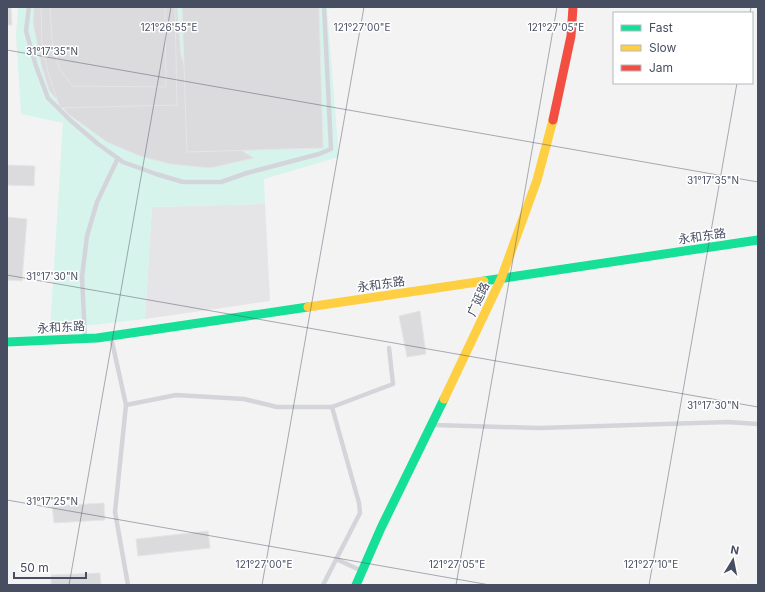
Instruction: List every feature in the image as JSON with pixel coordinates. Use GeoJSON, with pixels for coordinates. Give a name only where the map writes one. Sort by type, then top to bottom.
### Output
{"type":"FeatureCollection","features":[{"type":"Feature","properties":{"kind":"street","name":"广延路"},"geometry":{"type":"LineString","coordinates":[[356,585],[381,528],[432,425],[501,279],[536,180],[558,102],[571,36],[573,7]]}},
{"type":"Feature","properties":{"kind":"street","name":"永和东路"},"geometry":{"type":"LineString","coordinates":[[7,342],[110,336],[758,240]]}},
{"type":"Feature","properties":{"kind":"lane"},"geometry":{"type":"LineString","coordinates":[[29,7],[26,31],[36,66],[48,98],[70,120],[98,144],[123,162],[183,182],[221,182],[248,173],[319,154],[331,149],[324,7]]}},
{"type":"Feature","properties":{"kind":"lane"},"geometry":{"type":"LineString","coordinates":[[85,338],[82,277],[87,236],[97,202],[118,158]]}},
{"type":"Feature","properties":{"kind":"lane"},"geometry":{"type":"LineString","coordinates":[[110,336],[126,405],[115,512],[128,585]]}},
{"type":"Feature","properties":{"kind":"lane"},"geometry":{"type":"LineString","coordinates":[[126,405],[176,395],[244,399],[277,407],[332,407],[393,384],[389,348]]}},
{"type":"Feature","properties":{"kind":"lane"},"geometry":{"type":"LineString","coordinates":[[323,585],[360,513],[359,503],[332,407]]}},
{"type":"Feature","properties":{"kind":"lane"},"geometry":{"type":"LineString","coordinates":[[432,425],[539,428],[728,422],[758,424]]}},
{"type":"Feature","properties":{"kind":"lane"},"geometry":{"type":"LineString","coordinates":[[336,559],[362,571]]}},
{"type":"Feature","properties":{"kind":"shaded area"},"geometry":{"type":"Polygon","coordinates":[[[265,204],[270,301],[145,319],[152,207],[265,204]]]}},
{"type":"Feature","properties":{"kind":"green space"},"geometry":{"type":"Polygon","coordinates":[[[18,7],[350,7],[327,9],[339,157],[264,179],[265,204],[152,207],[145,319],[50,330],[63,123],[21,114],[16,37],[18,7]]]}},
{"type":"Feature","properties":{"kind":"building"},"geometry":{"type":"Polygon","coordinates":[[[7,7],[11,7],[12,25],[7,25],[7,7]]]}},
{"type":"Feature","properties":{"kind":"building"},"geometry":{"type":"Polygon","coordinates":[[[34,7],[177,7],[181,55],[202,122],[214,134],[254,158],[210,168],[170,164],[140,156],[107,142],[68,114],[49,90],[41,64],[33,22],[34,7]]]}},
{"type":"Feature","properties":{"kind":"building"},"geometry":{"type":"Polygon","coordinates":[[[41,7],[175,7],[177,105],[60,108],[48,72],[42,44],[41,7]]]}},
{"type":"Feature","properties":{"kind":"building"},"geometry":{"type":"Polygon","coordinates":[[[50,7],[165,7],[166,87],[72,86],[59,68],[52,40],[50,7]]]}},
{"type":"Feature","properties":{"kind":"building"},"geometry":{"type":"Polygon","coordinates":[[[182,7],[319,7],[323,148],[187,152],[182,7]]]}},
{"type":"Feature","properties":{"kind":"building"},"geometry":{"type":"Polygon","coordinates":[[[7,165],[35,166],[34,186],[7,185],[7,165]]]}},
{"type":"Feature","properties":{"kind":"building"},"geometry":{"type":"Polygon","coordinates":[[[7,217],[27,219],[22,281],[7,280],[7,217]]]}},
{"type":"Feature","properties":{"kind":"building"},"geometry":{"type":"Polygon","coordinates":[[[420,311],[426,354],[407,357],[399,316],[420,311]]]}},
{"type":"Feature","properties":{"kind":"building"},"geometry":{"type":"Polygon","coordinates":[[[104,503],[105,520],[54,523],[52,506],[104,503]]]}},
{"type":"Feature","properties":{"kind":"building"},"geometry":{"type":"Polygon","coordinates":[[[208,531],[210,548],[138,556],[136,539],[208,531]]]}},
{"type":"Feature","properties":{"kind":"building"},"geometry":{"type":"Polygon","coordinates":[[[100,573],[101,585],[51,585],[51,575],[100,573]]]}},
{"type":"Feature","properties":{"kind":"traffic: fast"},"geometry":{"type":"LineString","coordinates":[[484,281],[758,240]]}},
{"type":"Feature","properties":{"kind":"traffic: fast"},"geometry":{"type":"LineString","coordinates":[[7,342],[97,338],[308,307]]}},
{"type":"Feature","properties":{"kind":"traffic: fast"},"geometry":{"type":"LineString","coordinates":[[356,585],[381,528],[444,399]]}},
{"type":"Feature","properties":{"kind":"traffic: slow"},"geometry":{"type":"LineString","coordinates":[[444,399],[501,279],[537,180],[553,120]]}},
{"type":"Feature","properties":{"kind":"traffic: slow"},"geometry":{"type":"LineString","coordinates":[[308,307],[484,281]]}},
{"type":"Feature","properties":{"kind":"traffic: jam"},"geometry":{"type":"LineString","coordinates":[[553,120],[571,36],[573,7]]}}]}
